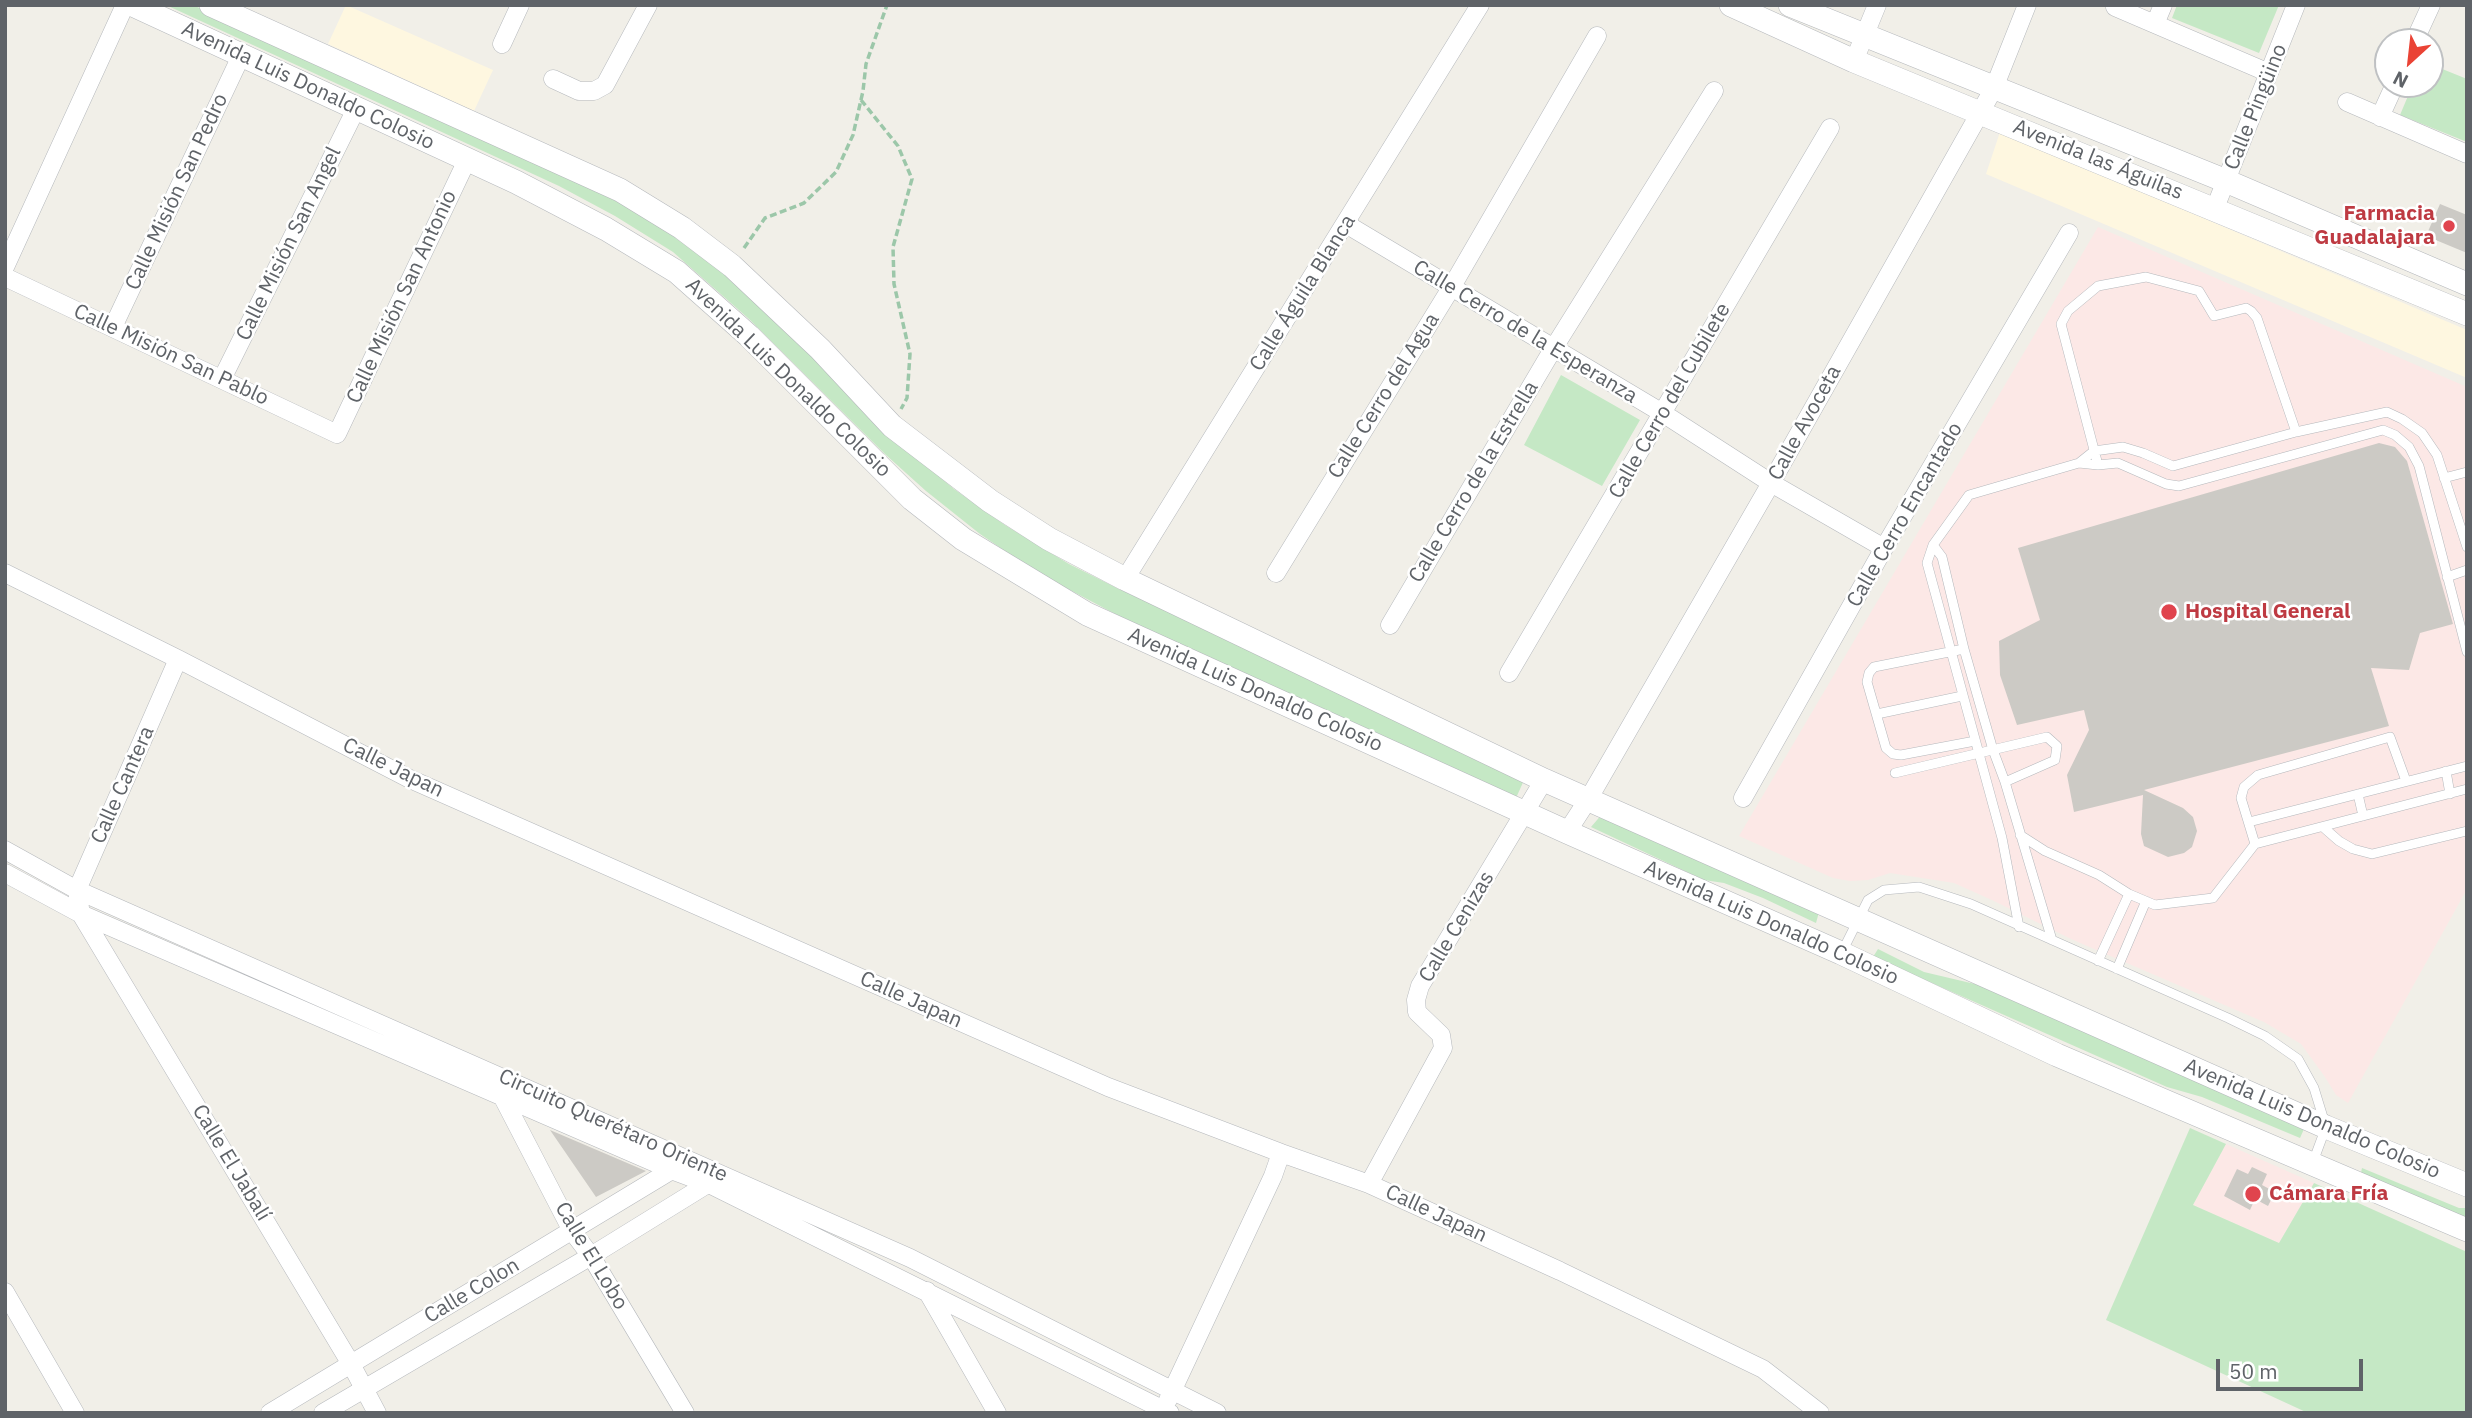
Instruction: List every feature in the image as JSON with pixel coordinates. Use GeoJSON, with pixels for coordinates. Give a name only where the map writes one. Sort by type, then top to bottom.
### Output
{"type":"FeatureCollection","features":[{"type":"Feature","properties":{"kind":"street","name":"Avenida Luis Donaldo Colosio"},"geometry":{"type":"LineString","coordinates":[[211,5],[620,190],[682,228],[732,266],[820,349],[892,426],[990,501],[1049,539],[1125,579],[1544,780],[2326,1127],[2467,1185]]}},
{"type":"Feature","properties":{"kind":"street"},"geometry":{"type":"LineString","coordinates":[[502,44],[520,5]]}},
{"type":"Feature","properties":{"kind":"street"},"geometry":{"type":"LineString","coordinates":[[553,79],[579,91],[594,91],[605,85],[648,5]]}},
{"type":"Feature","properties":{"kind":"street","name":"Calle Águila Blanca"},"geometry":{"type":"LineString","coordinates":[[1125,579],[1480,5]]}},
{"type":"Feature","properties":{"kind":"street","name":"Avenida las Águilas"},"geometry":{"type":"LineString","coordinates":[[1790,5],[2226,181],[2467,284]]}},
{"type":"Feature","properties":{"kind":"street"},"geometry":{"type":"LineString","coordinates":[[1854,61],[1877,5]]}},
{"type":"Feature","properties":{"kind":"street","name":"Calle Avoceta"},"geometry":{"type":"LineString","coordinates":[[1567,832],[1771,482],[1994,88],[2027,5]]}},
{"type":"Feature","properties":{"kind":"street"},"geometry":{"type":"LineString","coordinates":[[2155,24],[2163,5]]}},
{"type":"Feature","properties":{"kind":"street","name":"Calle Pingüino"},"geometry":{"type":"LineString","coordinates":[[2216,208],[2296,5]]}},
{"type":"Feature","properties":{"kind":"street"},"geometry":{"type":"LineString","coordinates":[[2420,28],[2431,5]]}},
{"type":"Feature","properties":{"kind":"street","name":"Avenida Luis Donaldo Colosio"},"geometry":{"type":"LineString","coordinates":[[133,6],[516,182],[606,229],[677,272],[749,336],[912,499],[962,539],[1087,614],[1841,953],[2057,1055],[2467,1230]]}},
{"type":"Feature","properties":{"kind":"street"},"geometry":{"type":"LineString","coordinates":[[5,267],[133,6]]}},
{"type":"Feature","properties":{"kind":"street","name":"Avenida las Águilas"},"geometry":{"type":"LineString","coordinates":[[1735,6],[1854,61],[2216,208],[2467,314]]}},
{"type":"Feature","properties":{"kind":"street"},"geometry":{"type":"LineString","coordinates":[[2115,7],[2269,73]]}},
{"type":"Feature","properties":{"kind":"street","name":"Calle Cerro del Agua"},"geometry":{"type":"LineString","coordinates":[[1276,573],[1451,288],[1597,36]]}},
{"type":"Feature","properties":{"kind":"street","name":"Calle Misión San Pedro"},"geometry":{"type":"LineString","coordinates":[[113,327],[241,56]]}},
{"type":"Feature","properties":{"kind":"street","name":"Calle Cerro de la Estrella"},"geometry":{"type":"LineString","coordinates":[[1390,625],[1553,349],[1714,91]]}},
{"type":"Feature","properties":{"kind":"street"},"geometry":{"type":"LineString","coordinates":[[2380,117],[2389,98]]}},
{"type":"Feature","properties":{"kind":"street"},"geometry":{"type":"LineString","coordinates":[[2347,102],[2467,154]]}},
{"type":"Feature","properties":{"kind":"street","name":"Calle Misión San Angel"},"geometry":{"type":"LineString","coordinates":[[222,379],[356,109]]}},
{"type":"Feature","properties":{"kind":"street","name":"Calle Cerro del Cubilete"},"geometry":{"type":"LineString","coordinates":[[1509,673],[1664,414],[1830,128]]}},
{"type":"Feature","properties":{"kind":"street","name":"Calle Misión San Antonio"},"geometry":{"type":"LineString","coordinates":[[337,434],[467,160]]}},
{"type":"Feature","properties":{"kind":"street","name":"Calle Cerro de la Esperanza"},"geometry":{"type":"LineString","coordinates":[[1346,224],[1884,548]]}},
{"type":"Feature","properties":{"kind":"street","name":"Calle Cerro Encantado"},"geometry":{"type":"LineString","coordinates":[[1744,798],[1884,548],[2069,233]]}},
{"type":"Feature","properties":{"kind":"street","name":"Calle Misión San Pablo"},"geometry":{"type":"LineString","coordinates":[[5,276],[337,434]]}},
{"type":"Feature","properties":{"kind":"street","name":"Calle Japan"},"geometry":{"type":"LineString","coordinates":[[5,573],[410,779],[1108,1087],[1369,1184],[1560,1271],[1763,1368],[1820,1413]]}},
{"type":"Feature","properties":{"kind":"street","name":"Calle Cantera"},"geometry":{"type":"LineString","coordinates":[[77,890],[178,659]]}},
{"type":"Feature","properties":{"kind":"street","name":"Calle Cenizas"},"geometry":{"type":"LineString","coordinates":[[1369,1184],[1443,1048],[1441,1035],[1417,1012],[1416,1000],[1420,986],[1544,780]]}},
{"type":"Feature","properties":{"kind":"street","name":"Circuito Querétaro Oriente"},"geometry":{"type":"LineString","coordinates":[[5,850],[77,890],[688,1158],[715,1179],[928,1292],[1167,1411]]}},
{"type":"Feature","properties":{"kind":"street","name":"Circuito Querétaro Oriente"},"geometry":{"type":"LineString","coordinates":[[5,873],[81,914],[674,1171],[715,1179],[910,1258],[1216,1413]]}},
{"type":"Feature","properties":{"kind":"street"},"geometry":{"type":"LineString","coordinates":[[77,890],[81,914]]}},
{"type":"Feature","properties":{"kind":"street","name":"Calle El Jabalí"},"geometry":{"type":"LineString","coordinates":[[81,914],[351,1364],[377,1413]]}},
{"type":"Feature","properties":{"kind":"street","name":"Calle El Lobo"},"geometry":{"type":"LineString","coordinates":[[502,1096],[572,1231],[591,1256],[685,1413]]}},
{"type":"Feature","properties":{"kind":"street"},"geometry":{"type":"LineString","coordinates":[[1167,1411],[1172,1392],[1273,1177],[1281,1153]]}},
{"type":"Feature","properties":{"kind":"street","name":"Calle Colon"},"geometry":{"type":"LineString","coordinates":[[270,1413],[674,1171],[688,1158]]}},
{"type":"Feature","properties":{"kind":"street","name":"Calle Colon"},"geometry":{"type":"LineString","coordinates":[[323,1413],[591,1256],[715,1179]]}},
{"type":"Feature","properties":{"kind":"street"},"geometry":{"type":"LineString","coordinates":[[910,1258],[997,1413]]}},
{"type":"Feature","properties":{"kind":"street"},"geometry":{"type":"LineString","coordinates":[[5,1292],[75,1413]]}},
{"type":"Feature","properties":{"kind":"lane"},"geometry":{"type":"LineString","coordinates":[[2098,465],[2061,324],[2068,311],[2098,286],[2146,277],[2199,291],[2214,316],[2246,308],[2251,311],[2257,318],[2296,432]]}},
{"type":"Feature","properties":{"kind":"lane"},"geometry":{"type":"LineString","coordinates":[[2079,463],[2094,451],[2123,447],[2173,467],[2296,432],[2387,412],[2422,433],[2437,455],[2467,547]]}},
{"type":"Feature","properties":{"kind":"lane"},"geometry":{"type":"LineString","coordinates":[[2020,927],[2002,838],[1927,564],[1933,545],[1969,495],[2079,463],[2118,463],[2166,484],[2179,486],[2383,430],[2395,435],[2409,447],[2419,467],[2463,626],[2467,652]]}},
{"type":"Feature","properties":{"kind":"lane"},"geometry":{"type":"LineString","coordinates":[[2444,478],[2467,472]]}},
{"type":"Feature","properties":{"kind":"lane"},"geometry":{"type":"LineString","coordinates":[[1933,545],[1941,557],[1993,750],[2006,782],[2052,940]]}},
{"type":"Feature","properties":{"kind":"lane"},"geometry":{"type":"LineString","coordinates":[[2448,577],[2467,570]]}},
{"type":"Feature","properties":{"kind":"lane"},"geometry":{"type":"LineString","coordinates":[[1964,649],[1874,667],[1868,673],[1867,682],[1886,748],[1893,754],[1901,755],[1975,741]]}},
{"type":"Feature","properties":{"kind":"lane"},"geometry":{"type":"LineString","coordinates":[[1877,714],[1962,695]]}},
{"type":"Feature","properties":{"kind":"lane"},"geometry":{"type":"LineString","coordinates":[[1895,773],[2047,737],[2057,746],[2055,760],[2006,782]]}},
{"type":"Feature","properties":{"kind":"lane"},"geometry":{"type":"LineString","coordinates":[[2255,844],[2241,798],[2244,787],[2258,775],[2390,737],[2406,781]]}},
{"type":"Feature","properties":{"kind":"lane"},"geometry":{"type":"LineString","coordinates":[[2249,822],[2467,766]]}},
{"type":"Feature","properties":{"kind":"lane"},"geometry":{"type":"LineString","coordinates":[[2446,771],[2450,794]]}},
{"type":"Feature","properties":{"kind":"lane"},"geometry":{"type":"LineString","coordinates":[[2020,835],[2045,851],[2099,875],[2129,894],[2155,905],[2213,898],[2255,844],[2467,789]]}},
{"type":"Feature","properties":{"kind":"lane"},"geometry":{"type":"LineString","coordinates":[[2358,794],[2363,816]]}},
{"type":"Feature","properties":{"kind":"lane"},"geometry":{"type":"LineString","coordinates":[[2323,827],[2353,849],[2372,854],[2467,831]]}},
{"type":"Feature","properties":{"kind":"lane"},"geometry":{"type":"LineString","coordinates":[[1841,953],[1868,900],[1884,890],[1919,887],[1971,904],[2052,940],[2265,1036],[2298,1059],[2314,1088],[2326,1127],[2312,1163]]}},
{"type":"Feature","properties":{"kind":"lane"},"geometry":{"type":"LineString","coordinates":[[2098,961],[2129,894]]}},
{"type":"Feature","properties":{"kind":"lane"},"geometry":{"type":"LineString","coordinates":[[2117,969],[2146,901]]}},
{"type":"Feature","properties":{"kind":"path"},"geometry":{"type":"LineString","coordinates":[[732,266],[765,218],[804,202],[836,172],[853,135],[866,64],[887,5]]}},
{"type":"Feature","properties":{"kind":"path"},"geometry":{"type":"LineString","coordinates":[[861,100],[898,146],[912,179],[893,247],[894,284],[910,355],[907,398],[892,426]]}},
{"type":"Feature","properties":{"kind":"shaded area"},"geometry":{"type":"Polygon","coordinates":[[[346,5],[493,70],[474,111],[328,44],[346,5]]]}},
{"type":"Feature","properties":{"kind":"shaded area"},"geometry":{"type":"Polygon","coordinates":[[[2000,132],[2467,330],[2467,378],[1986,174],[2000,132]]]}},
{"type":"Feature","properties":{"kind":"shaded area","name":"Hospital General"},"geometry":{"type":"Polygon","coordinates":[[[2098,227],[2467,387],[2467,889],[2348,1103],[2336,1095],[2301,1044],[2264,1022],[2071,939],[1954,883],[1890,873],[1868,880],[1833,878],[1739,836],[2098,227]]]}},
{"type":"Feature","properties":{"kind":"shaded area","name":"Cámara Fría"},"geometry":{"type":"Polygon","coordinates":[[[2226,1144],[2314,1183],[2279,1243],[2193,1205],[2226,1144]]]}},
{"type":"Feature","properties":{"kind":"green space"},"geometry":{"type":"Polygon","coordinates":[[[166,5],[193,5],[581,182],[622,204],[665,230],[750,293],[881,427],[954,489],[1005,525],[1069,564],[1117,588],[1525,778],[1516,798],[1119,616],[1036,572],[980,534],[926,491],[749,319],[673,252],[559,186],[166,5]]]}},
{"type":"Feature","properties":{"kind":"green space"},"geometry":{"type":"Polygon","coordinates":[[[2177,5],[2279,5],[2259,53],[2172,18],[2177,5]]]}},
{"type":"Feature","properties":{"kind":"green space"},"geometry":{"type":"Polygon","coordinates":[[[2444,70],[2467,79],[2467,142],[2400,115],[2407,98],[2444,98],[2444,70]]]}},
{"type":"Feature","properties":{"kind":"green space"},"geometry":{"type":"Polygon","coordinates":[[[1561,375],[1640,420],[1602,486],[1524,445],[1561,375]]]}},
{"type":"Feature","properties":{"kind":"green space"},"geometry":{"type":"Polygon","coordinates":[[[1603,813],[1819,912],[1816,923],[1724,883],[1704,880],[1591,827],[1603,813]]]}},
{"type":"Feature","properties":{"kind":"green space"},"geometry":{"type":"Polygon","coordinates":[[[1878,949],[1924,972],[1979,985],[2304,1129],[2300,1138],[2202,1097],[2167,1087],[1873,957],[1878,949]]]}},
{"type":"Feature","properties":{"kind":"green space"},"geometry":{"type":"Polygon","coordinates":[[[2190,1128],[2226,1144],[2193,1205],[2279,1243],[2314,1183],[2467,1252],[2467,1413],[2308,1413],[2106,1320],[2190,1128]]]}},
{"type":"Feature","properties":{"kind":"green space"},"geometry":{"type":"Polygon","coordinates":[[[2362,1168],[2459,1208],[2467,1208],[2467,1222],[2360,1177],[2362,1168]]]}},
{"type":"Feature","properties":{"kind":"building","name":"Farmacia Guadalajara"},"geometry":{"type":"Polygon","coordinates":[[[2440,204],[2467,215],[2467,253],[2426,236],[2440,204]]]}},
{"type":"Feature","properties":{"kind":"building","name":"Hospital General"},"geometry":{"type":"Polygon","coordinates":[[[2379,443],[2395,447],[2407,461],[2453,624],[2420,633],[2409,670],[2371,668],[2389,726],[2144,790],[2183,808],[2193,817],[2197,831],[2192,847],[2184,853],[2168,857],[2144,846],[2141,834],[2143,795],[2074,812],[2067,775],[2089,730],[2084,710],[2017,725],[2000,675],[1999,641],[2040,620],[2018,548],[2379,443]]]}},
{"type":"Feature","properties":{"kind":"building"},"geometry":{"type":"Polygon","coordinates":[[[550,1130],[646,1171],[596,1197],[550,1130]]]}},
{"type":"Feature","properties":{"kind":"building"},"geometry":{"type":"Polygon","coordinates":[[[2252,1167],[2267,1174],[2262,1185],[2275,1192],[2268,1206],[2255,1199],[2250,1210],[2224,1196],[2237,1169],[2248,1174],[2252,1167]]]}},
{"type":"Feature","properties":{"kind":"place","name":"Farmacia Guadalajara"},"geometry":{"type":"Point","coordinates":[2449,226]}},
{"type":"Feature","properties":{"kind":"place","name":"Hospital General"},"geometry":{"type":"Point","coordinates":[2169,612]}},
{"type":"Feature","properties":{"kind":"place","name":"Cámara Fría"},"geometry":{"type":"Point","coordinates":[2253,1194]}}]}
